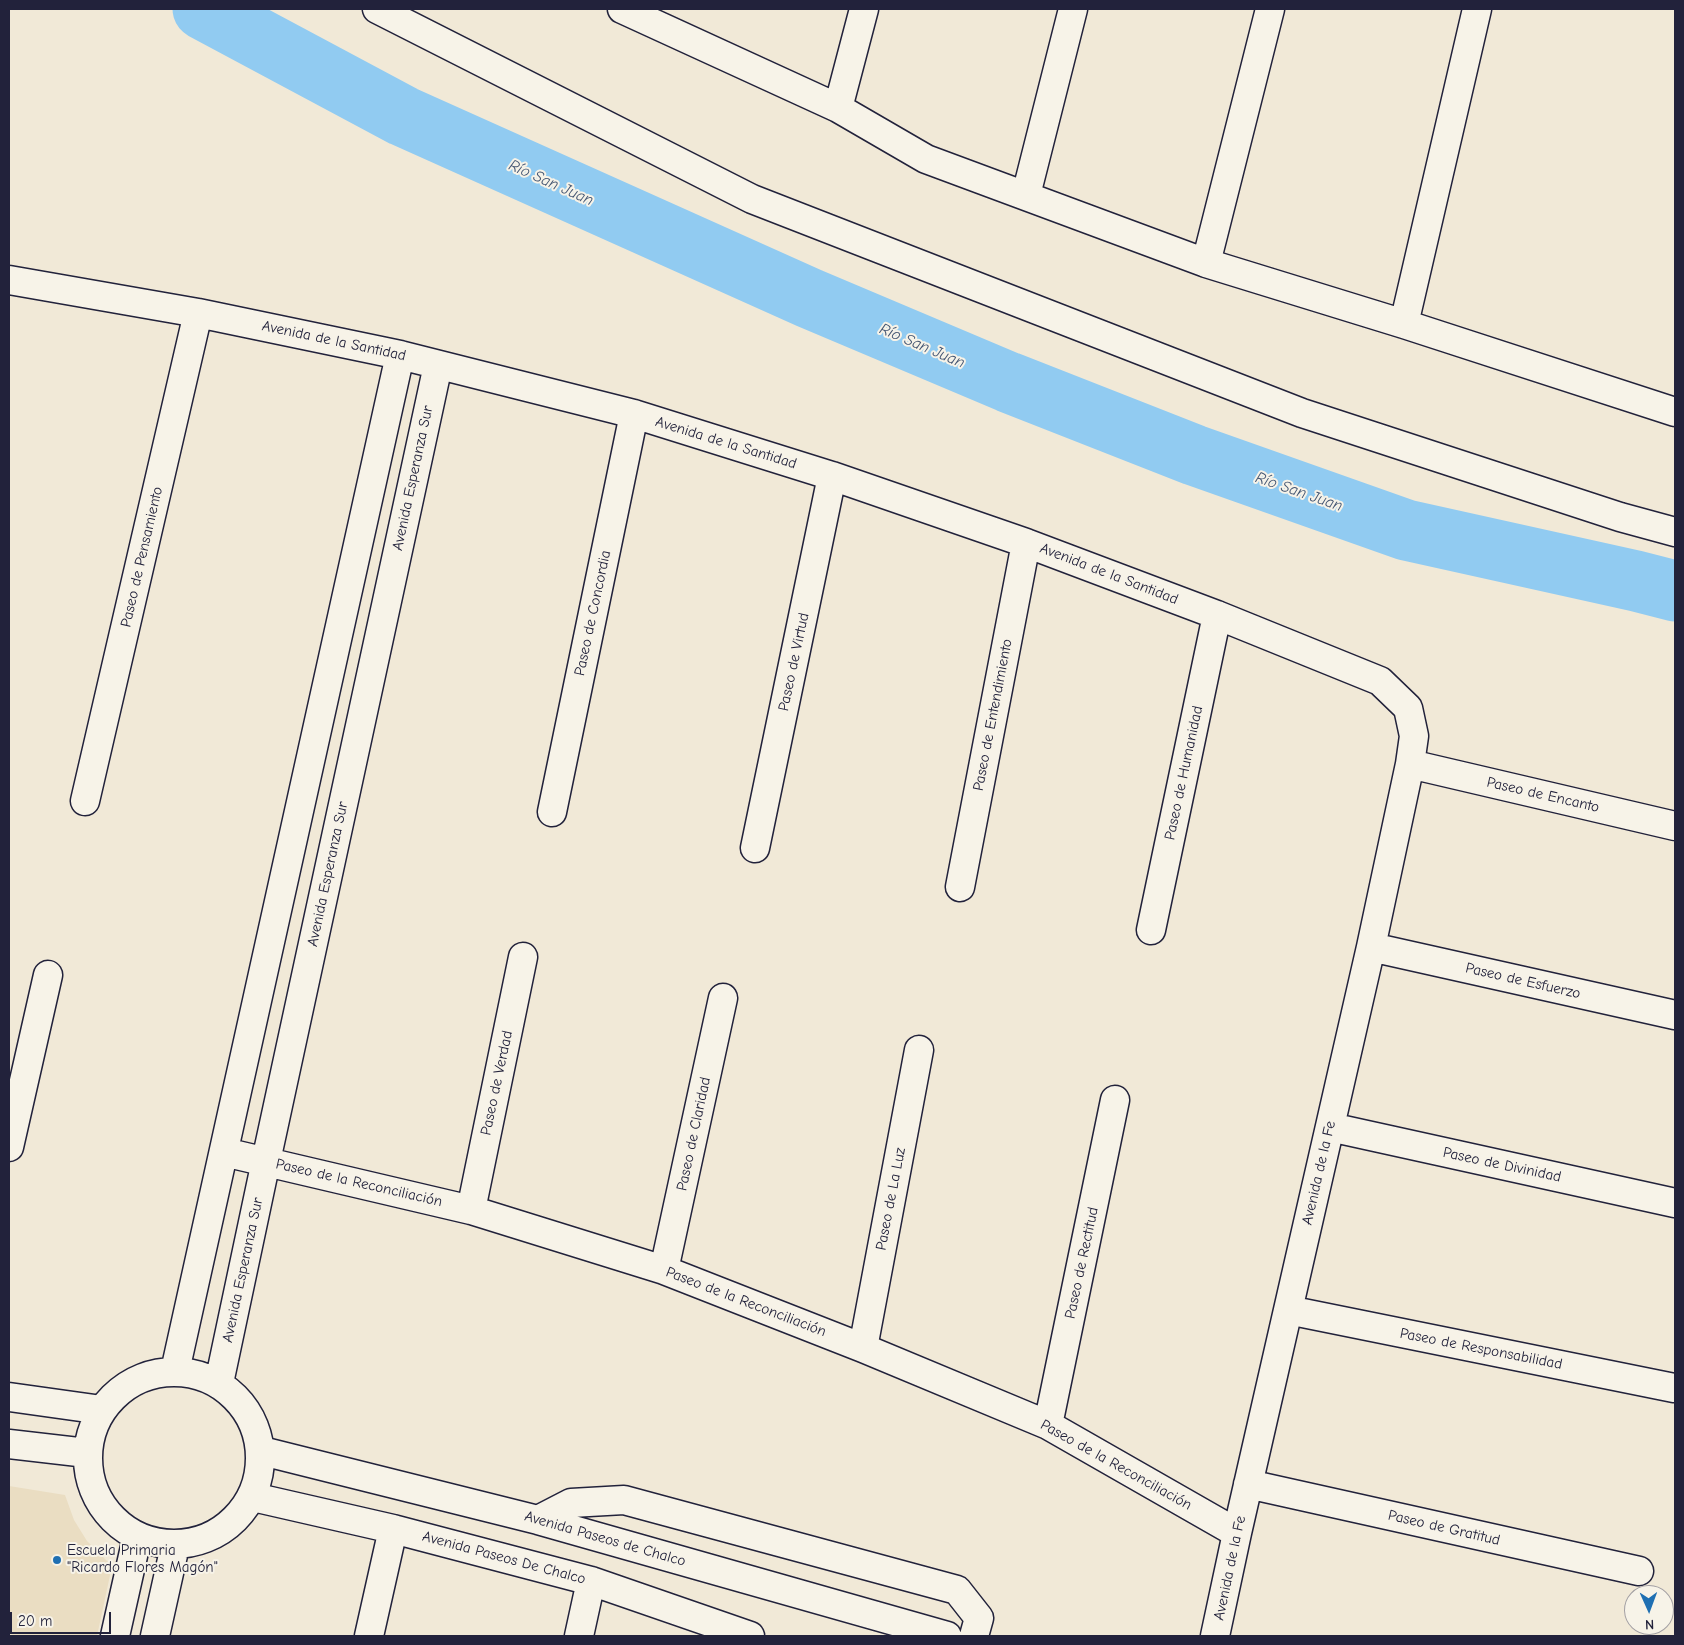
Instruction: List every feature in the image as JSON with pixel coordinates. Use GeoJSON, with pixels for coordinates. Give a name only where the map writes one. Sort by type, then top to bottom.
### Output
{"type":"FeatureCollection","features":[{"type":"Feature","properties":{"kind":"street"},"geometry":{"type":"LineString","coordinates":[[377,9],[752,199],[1302,413],[1620,517],[1675,532]]}},
{"type":"Feature","properties":{"kind":"street"},"geometry":{"type":"LineString","coordinates":[[622,9],[670,19],[838,108],[926,159],[1206,263],[1404,324],[1675,412]]}},
{"type":"Feature","properties":{"kind":"street"},"geometry":{"type":"LineString","coordinates":[[838,108],[864,9]]}},
{"type":"Feature","properties":{"kind":"street"},"geometry":{"type":"LineString","coordinates":[[1026,195],[1073,9]]}},
{"type":"Feature","properties":{"kind":"street"},"geometry":{"type":"LineString","coordinates":[[1206,263],[1270,9]]}},
{"type":"Feature","properties":{"kind":"street"},"geometry":{"type":"LineString","coordinates":[[1404,324],[1477,9]]}},
{"type":"Feature","properties":{"kind":"street","name":"Avenida de la Santidad"},"geometry":{"type":"LineString","coordinates":[[9,280],[198,312],[400,355],[634,414],[832,476],[1026,543],[1217,615],[1380,681],[1408,708]]}},
{"type":"Feature","properties":{"kind":"street","name":"Paseo de Pensamiento"},"geometry":{"type":"LineString","coordinates":[[85,801],[198,312]]}},
{"type":"Feature","properties":{"kind":"street"},"geometry":{"type":"LineString","coordinates":[[175,1371],[400,355]]}},
{"type":"Feature","properties":{"kind":"street","name":"Avenida Esperanza Sur"},"geometry":{"type":"LineString","coordinates":[[220,1383],[266,1161],[438,365]]}},
{"type":"Feature","properties":{"kind":"street","name":"Paseo de Concordia"},"geometry":{"type":"LineString","coordinates":[[552,812],[634,414]]}},
{"type":"Feature","properties":{"kind":"street","name":"Paseo de Virtud"},"geometry":{"type":"LineString","coordinates":[[755,848],[832,476]]}},
{"type":"Feature","properties":{"kind":"street","name":"Paseo de Entendimiento"},"geometry":{"type":"LineString","coordinates":[[960,887],[1026,543]]}},
{"type":"Feature","properties":{"kind":"street","name":"Paseo de Humanidad"},"geometry":{"type":"LineString","coordinates":[[1151,930],[1217,615]]}},
{"type":"Feature","properties":{"kind":"street","name":"Avenida de la Fe"},"geometry":{"type":"LineString","coordinates":[[1215,1636],[1237,1532],[1371,948],[1410,764],[1414,736],[1408,708]]}},
{"type":"Feature","properties":{"kind":"street","name":"Paseo de Encanto"},"geometry":{"type":"LineString","coordinates":[[1410,764],[1675,826]]}},
{"type":"Feature","properties":{"kind":"street","name":"Paseo de Esfuerzo"},"geometry":{"type":"LineString","coordinates":[[1371,948],[1675,1016]]}},
{"type":"Feature","properties":{"kind":"street","name":"Paseo de Verdad"},"geometry":{"type":"LineString","coordinates":[[471,1210],[524,957]]}},
{"type":"Feature","properties":{"kind":"street"},"geometry":{"type":"LineString","coordinates":[[9,1148],[48,975]]}},
{"type":"Feature","properties":{"kind":"street","name":"Paseo de Claridad"},"geometry":{"type":"LineString","coordinates":[[664,1270],[723,998]]}},
{"type":"Feature","properties":{"kind":"street","name":"Paseo de La Luz"},"geometry":{"type":"LineString","coordinates":[[863,1348],[919,1050]]}},
{"type":"Feature","properties":{"kind":"street","name":"Paseo de Rectitud"},"geometry":{"type":"LineString","coordinates":[[1048,1425],[1115,1100]]}},
{"type":"Feature","properties":{"kind":"street","name":"Paseo de Divinidad"},"geometry":{"type":"LineString","coordinates":[[1330,1127],[1675,1203]]}},
{"type":"Feature","properties":{"kind":"street","name":"Paseo de la Reconciliación"},"geometry":{"type":"LineString","coordinates":[[224,1152],[471,1210],[664,1270],[863,1348],[1048,1425],[1237,1532]]}},
{"type":"Feature","properties":{"kind":"street","name":"Paseo de Responsabilidad"},"geometry":{"type":"LineString","coordinates":[[1288,1310],[1674,1388]]}},
{"type":"Feature","properties":{"kind":"street"},"geometry":{"type":"LineString","coordinates":[[175,1371],[195,1373],[220,1383],[249,1412],[262,1451],[261,1474],[253,1497],[235,1521],[210,1537],[175,1546],[137,1538],[114,1520],[99,1501],[90,1478],[87,1453],[92,1431],[102,1410],[120,1390],[142,1377],[175,1371]]}},
{"type":"Feature","properties":{"kind":"street"},"geometry":{"type":"LineString","coordinates":[[9,1397],[102,1410]]}},
{"type":"Feature","properties":{"kind":"street"},"geometry":{"type":"LineString","coordinates":[[9,1444],[87,1453]]}},
{"type":"Feature","properties":{"kind":"street","name":"Avenida Paseos de Chalco"},"geometry":{"type":"LineString","coordinates":[[262,1451],[538,1520],[946,1636]]}},
{"type":"Feature","properties":{"kind":"street","name":"Paseo de Gratitud"},"geometry":{"type":"LineString","coordinates":[[1248,1484],[1639,1571]]}},
{"type":"Feature","properties":{"kind":"street","name":"Avenida Paseos De Chalco"},"geometry":{"type":"LineString","coordinates":[[253,1497],[393,1529],[591,1581],[750,1636]]}},
{"type":"Feature","properties":{"kind":"street"},"geometry":{"type":"LineString","coordinates":[[538,1520],[571,1504],[624,1500],[957,1590],[979,1618],[974,1636]]}},
{"type":"Feature","properties":{"kind":"street"},"geometry":{"type":"LineString","coordinates":[[369,1636],[393,1529]]}},
{"type":"Feature","properties":{"kind":"street"},"geometry":{"type":"LineString","coordinates":[[116,1636],[137,1538]]}},
{"type":"Feature","properties":{"kind":"street"},"geometry":{"type":"LineString","coordinates":[[155,1636],[175,1546]]}},
{"type":"Feature","properties":{"kind":"street"},"geometry":{"type":"LineString","coordinates":[[579,1636],[591,1581]]}},
{"type":"Feature","properties":{"kind":"shaded area","name":"Escuela Primaria \"Ricardo Flores Magón\""},"geometry":{"type":"Polygon","coordinates":[[[9,1486],[65,1495],[74,1520],[87,1541],[112,1566],[97,1636],[9,1636],[9,1486]]]}},
{"type":"Feature","properties":{"kind":"waterway","name":"Río San Juan"},"geometry":{"type":"LineString","coordinates":[[203,9],[403,116],[809,298],[1008,382],[1194,455],[1406,530],[1675,591]]}},
{"type":"Feature","properties":{"kind":"place","name":"Escuela Primaria \"Ricardo Flores Magón\""},"geometry":{"type":"Point","coordinates":[57,1560]}}]}
